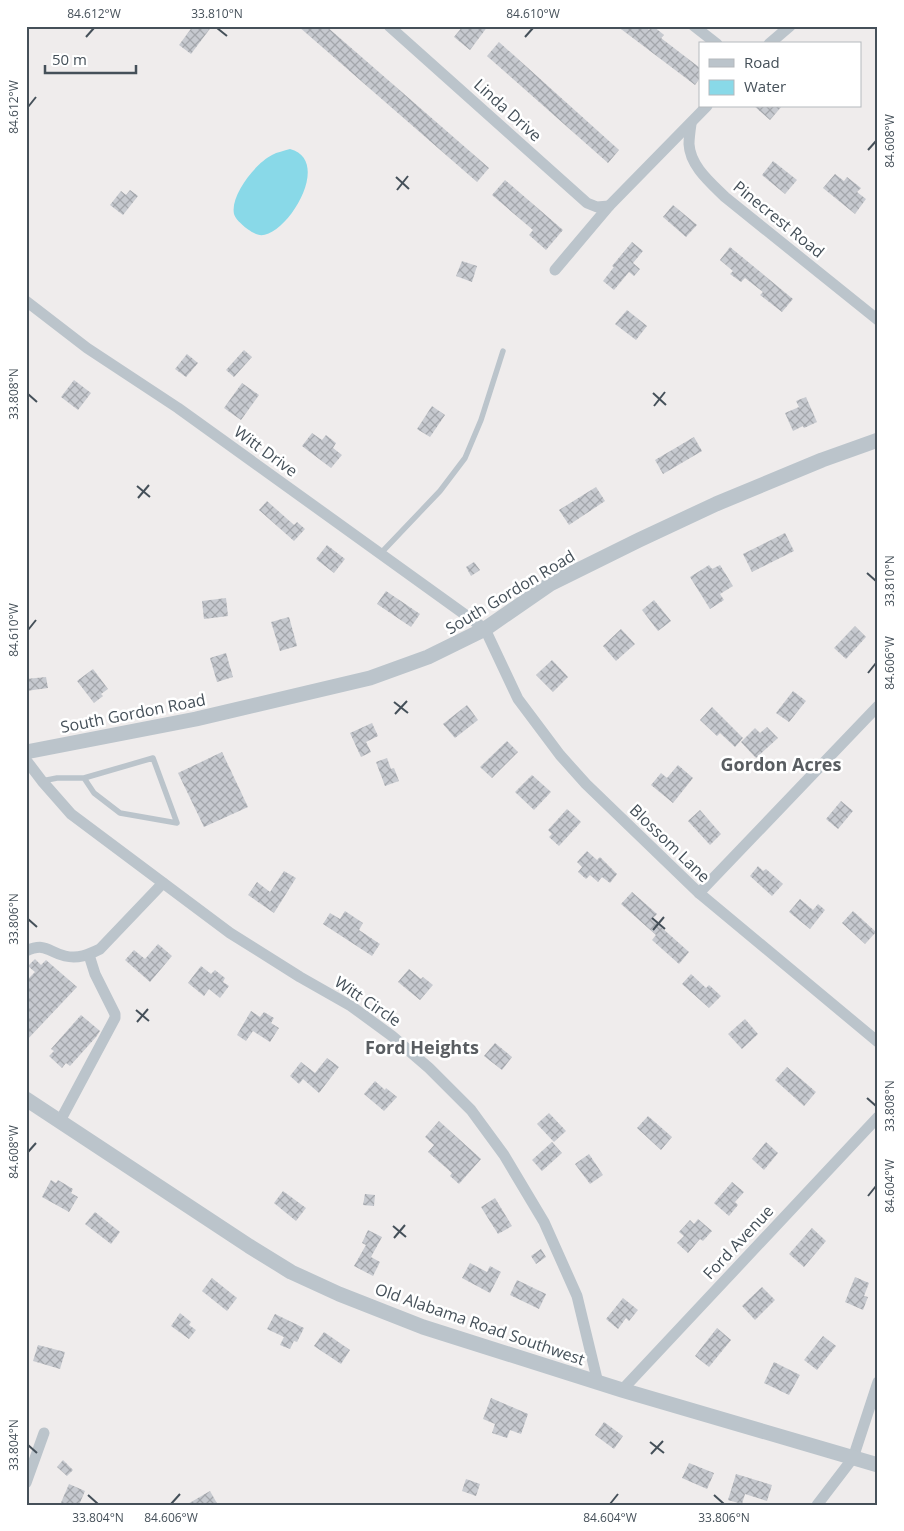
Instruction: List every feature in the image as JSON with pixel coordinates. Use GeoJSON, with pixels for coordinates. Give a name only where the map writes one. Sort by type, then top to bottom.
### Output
{"type":"FeatureCollection","features":[{"type":"Feature","properties":{"kind":"street","name":"Linda Drive"},"geometry":{"type":"LineString","coordinates":[[389,26],[587,203],[597,208],[609,206]]}},
{"type":"Feature","properties":{"kind":"street"},"geometry":{"type":"LineString","coordinates":[[694,26],[714,42]]}},
{"type":"Feature","properties":{"kind":"street"},"geometry":{"type":"LineString","coordinates":[[771,42],[790,26]]}},
{"type":"Feature","properties":{"kind":"street"},"geometry":{"type":"LineString","coordinates":[[555,270],[609,206],[705,108]]}},
{"type":"Feature","properties":{"kind":"street","name":"Pinecrest Road"},"geometry":{"type":"LineString","coordinates":[[691,124],[689,146],[694,162],[710,182],[725,197],[878,320]]}},
{"type":"Feature","properties":{"kind":"street","name":"Witt Drive"},"geometry":{"type":"LineString","coordinates":[[26,301],[87,348],[178,408],[485,630]]}},
{"type":"Feature","properties":{"kind":"street","name":"South Gordon Road"},"geometry":{"type":"LineString","coordinates":[[26,752],[196,719],[370,678],[428,657],[485,630],[550,584],[639,540],[716,504],[822,460],[878,440]]}},
{"type":"Feature","properties":{"kind":"street","name":"Blossom Lane"},"geometry":{"type":"LineString","coordinates":[[485,630],[518,699],[560,755],[623,821],[699,893],[878,1042]]}},
{"type":"Feature","properties":{"kind":"street"},"geometry":{"type":"LineString","coordinates":[[699,893],[878,706]]}},
{"type":"Feature","properties":{"kind":"street","name":"Witt Circle"},"geometry":{"type":"LineString","coordinates":[[26,760],[71,814],[230,932],[300,977],[351,1006],[392,1036],[429,1068],[470,1110],[504,1155],[544,1222],[577,1296],[598,1382]]}},
{"type":"Feature","properties":{"kind":"street"},"geometry":{"type":"LineString","coordinates":[[26,951],[42,947],[63,956],[80,957],[89,955],[100,949],[163,883]]}},
{"type":"Feature","properties":{"kind":"street"},"geometry":{"type":"LineString","coordinates":[[60,1121],[115,1018],[115,1014],[95,974],[89,955]]}},
{"type":"Feature","properties":{"kind":"street","name":"Old Alabama Road Southwest"},"geometry":{"type":"LineString","coordinates":[[26,1099],[248,1246],[291,1272],[338,1294],[423,1327],[622,1390],[878,1465]]}},
{"type":"Feature","properties":{"kind":"street","name":"Ford Avenue"},"geometry":{"type":"LineString","coordinates":[[622,1390],[878,1116]]}},
{"type":"Feature","properties":{"kind":"street"},"geometry":{"type":"LineString","coordinates":[[817,1505],[852,1458],[878,1382]]}},
{"type":"Feature","properties":{"kind":"street"},"geometry":{"type":"LineString","coordinates":[[26,1483],[44,1433]]}},
{"type":"Feature","properties":{"kind":"lane"},"geometry":{"type":"LineString","coordinates":[[381,554],[440,491],[465,458],[481,420],[502,351]]}},
{"type":"Feature","properties":{"kind":"lane"},"geometry":{"type":"LineString","coordinates":[[42,781],[57,778],[84,778],[153,758],[177,823],[120,813],[94,793],[84,778]]}},
{"type":"Feature","properties":{"kind":"water"},"geometry":{"type":"Polygon","coordinates":[[[290,149],[303,157],[308,169],[306,184],[300,200],[290,216],[278,227],[267,234],[256,234],[243,226],[235,217],[234,206],[236,198],[246,180],[259,165],[274,154],[290,149]]]}},
{"type":"Feature","properties":{"kind":"building"},"geometry":{"type":"Polygon","coordinates":[[[193,26],[212,26],[191,54],[179,45],[193,26]]]}},
{"type":"Feature","properties":{"kind":"building"},"geometry":{"type":"Polygon","coordinates":[[[298,26],[326,26],[489,168],[477,182],[298,26]]]}},
{"type":"Feature","properties":{"kind":"building"},"geometry":{"type":"Polygon","coordinates":[[[463,26],[488,26],[470,50],[454,37],[463,26]]]}},
{"type":"Feature","properties":{"kind":"building"},"geometry":{"type":"Polygon","coordinates":[[[617,26],[644,26],[649,30],[653,26],[664,35],[661,38],[699,67],[699,79],[695,85],[617,26]]]}},
{"type":"Feature","properties":{"kind":"building"},"geometry":{"type":"Polygon","coordinates":[[[499,42],[619,150],[608,163],[487,56],[499,42]]]}},
{"type":"Feature","properties":{"kind":"building"},"geometry":{"type":"Polygon","coordinates":[[[756,108],[780,108],[770,120],[756,108]]]}},
{"type":"Feature","properties":{"kind":"building"},"geometry":{"type":"Polygon","coordinates":[[[773,161],[797,180],[785,194],[762,175],[773,161]]]}},
{"type":"Feature","properties":{"kind":"building"},"geometry":{"type":"Polygon","coordinates":[[[835,174],[844,181],[847,177],[861,188],[857,192],[866,199],[855,214],[823,188],[835,174]]]}},
{"type":"Feature","properties":{"kind":"building"},"geometry":{"type":"Polygon","coordinates":[[[505,180],[563,230],[546,250],[529,235],[533,230],[492,195],[505,180]]]}},
{"type":"Feature","properties":{"kind":"building"},"geometry":{"type":"Polygon","coordinates":[[[130,190],[138,196],[123,215],[110,205],[121,191],[126,195],[130,190]]]}},
{"type":"Feature","properties":{"kind":"building"},"geometry":{"type":"Polygon","coordinates":[[[673,205],[697,225],[686,237],[663,217],[673,205]]]}},
{"type":"Feature","properties":{"kind":"building"},"geometry":{"type":"Polygon","coordinates":[[[632,242],[643,251],[633,263],[640,269],[634,276],[629,272],[614,290],[603,281],[614,267],[612,266],[632,242]]]}},
{"type":"Feature","properties":{"kind":"building"},"geometry":{"type":"Polygon","coordinates":[[[730,247],[793,299],[782,312],[760,295],[763,292],[745,278],[741,282],[730,274],[733,271],[720,260],[730,247]]]}},
{"type":"Feature","properties":{"kind":"building"},"geometry":{"type":"Polygon","coordinates":[[[462,261],[477,266],[472,282],[456,276],[462,261]]]}},
{"type":"Feature","properties":{"kind":"building"},"geometry":{"type":"Polygon","coordinates":[[[627,310],[647,326],[636,340],[615,324],[627,310]]]}},
{"type":"Feature","properties":{"kind":"building"},"geometry":{"type":"Polygon","coordinates":[[[244,350],[252,357],[234,377],[226,370],[244,350]]]}},
{"type":"Feature","properties":{"kind":"building"},"geometry":{"type":"Polygon","coordinates":[[[187,354],[198,363],[186,377],[175,369],[187,354]]]}},
{"type":"Feature","properties":{"kind":"building"},"geometry":{"type":"Polygon","coordinates":[[[74,380],[91,393],[78,410],[61,397],[74,380]]]}},
{"type":"Feature","properties":{"kind":"building"},"geometry":{"type":"Polygon","coordinates":[[[242,383],[259,395],[241,420],[224,408],[242,383]]]}},
{"type":"Feature","properties":{"kind":"building"},"geometry":{"type":"Polygon","coordinates":[[[806,397],[817,422],[793,431],[785,413],[799,407],[796,401],[806,397]]]}},
{"type":"Feature","properties":{"kind":"building"},"geometry":{"type":"Polygon","coordinates":[[[432,406],[445,415],[430,437],[417,429],[432,406]]]}},
{"type":"Feature","properties":{"kind":"building"},"geometry":{"type":"Polygon","coordinates":[[[312,433],[322,440],[326,435],[336,443],[333,448],[342,455],[331,468],[302,446],[312,433]]]}},
{"type":"Feature","properties":{"kind":"building"},"geometry":{"type":"Polygon","coordinates":[[[694,437],[702,451],[663,474],[655,460],[694,437]]]}},
{"type":"Feature","properties":{"kind":"building"},"geometry":{"type":"Polygon","coordinates":[[[596,487],[605,501],[569,525],[559,510],[596,487]]]}},
{"type":"Feature","properties":{"kind":"building"},"geometry":{"type":"Polygon","coordinates":[[[267,501],[294,525],[297,522],[305,529],[294,541],[259,510],[267,501]]]}},
{"type":"Feature","properties":{"kind":"building"},"geometry":{"type":"Polygon","coordinates":[[[785,533],[794,551],[752,572],[743,554],[785,533]]]}},
{"type":"Feature","properties":{"kind":"building"},"geometry":{"type":"Polygon","coordinates":[[[327,545],[345,559],[334,573],[316,559],[327,545]]]}},
{"type":"Feature","properties":{"kind":"building"},"geometry":{"type":"Polygon","coordinates":[[[474,562],[480,570],[471,576],[466,567],[474,562]]]}},
{"type":"Feature","properties":{"kind":"building"},"geometry":{"type":"Polygon","coordinates":[[[709,565],[712,569],[720,565],[733,586],[720,594],[724,600],[710,609],[690,577],[709,565]]]}},
{"type":"Feature","properties":{"kind":"building"},"geometry":{"type":"Polygon","coordinates":[[[386,591],[420,614],[411,627],[377,604],[386,591]]]}},
{"type":"Feature","properties":{"kind":"building"},"geometry":{"type":"Polygon","coordinates":[[[226,598],[228,616],[204,619],[202,601],[226,598]]]}},
{"type":"Feature","properties":{"kind":"building"},"geometry":{"type":"Polygon","coordinates":[[[654,600],[671,621],[658,631],[642,610],[654,600]]]}},
{"type":"Feature","properties":{"kind":"building"},"geometry":{"type":"Polygon","coordinates":[[[289,617],[297,646],[280,651],[271,622],[289,617]]]}},
{"type":"Feature","properties":{"kind":"building"},"geometry":{"type":"Polygon","coordinates":[[[855,626],[866,637],[846,659],[834,648],[855,626]]]}},
{"type":"Feature","properties":{"kind":"building"},"geometry":{"type":"Polygon","coordinates":[[[621,629],[635,644],[616,661],[603,646],[621,629]]]}},
{"type":"Feature","properties":{"kind":"building"},"geometry":{"type":"Polygon","coordinates":[[[226,653],[233,677],[217,682],[210,658],[226,653]]]}},
{"type":"Feature","properties":{"kind":"building"},"geometry":{"type":"Polygon","coordinates":[[[552,660],[568,677],[553,692],[536,675],[552,660]]]}},
{"type":"Feature","properties":{"kind":"building"},"geometry":{"type":"Polygon","coordinates":[[[93,669],[108,689],[94,703],[77,681],[93,669]]]}},
{"type":"Feature","properties":{"kind":"building"},"geometry":{"type":"Polygon","coordinates":[[[46,677],[48,688],[26,691],[26,679],[46,677]]]}},
{"type":"Feature","properties":{"kind":"building"},"geometry":{"type":"Polygon","coordinates":[[[793,691],[806,701],[789,722],[776,713],[793,691]]]}},
{"type":"Feature","properties":{"kind":"building"},"geometry":{"type":"Polygon","coordinates":[[[467,705],[478,720],[455,738],[443,724],[467,705]]]}},
{"type":"Feature","properties":{"kind":"building"},"geometry":{"type":"Polygon","coordinates":[[[712,707],[743,738],[735,747],[720,733],[717,736],[700,720],[712,707]]]}},
{"type":"Feature","properties":{"kind":"building"},"geometry":{"type":"Polygon","coordinates":[[[372,723],[378,736],[366,742],[371,752],[361,757],[350,733],[372,723]]]}},
{"type":"Feature","properties":{"kind":"building"},"geometry":{"type":"Polygon","coordinates":[[[767,727],[778,738],[756,758],[741,742],[755,728],[760,733],[767,727]]]}},
{"type":"Feature","properties":{"kind":"building"},"geometry":{"type":"Polygon","coordinates":[[[507,741],[518,752],[492,778],[480,767],[507,741]]]}},
{"type":"Feature","properties":{"kind":"building"},"geometry":{"type":"Polygon","coordinates":[[[222,752],[248,807],[204,827],[178,773],[222,752]]]}},
{"type":"Feature","properties":{"kind":"building"},"geometry":{"type":"Polygon","coordinates":[[[387,758],[391,769],[394,768],[399,781],[385,786],[376,762],[387,758]]]}},
{"type":"Feature","properties":{"kind":"building"},"geometry":{"type":"Polygon","coordinates":[[[678,765],[693,778],[673,803],[651,785],[661,773],[667,778],[678,765]]]}},
{"type":"Feature","properties":{"kind":"building"},"geometry":{"type":"Polygon","coordinates":[[[532,775],[551,792],[534,810],[515,792],[532,775]]]}},
{"type":"Feature","properties":{"kind":"building"},"geometry":{"type":"Polygon","coordinates":[[[841,801],[853,811],[838,829],[826,819],[841,801]]]}},
{"type":"Feature","properties":{"kind":"building"},"geometry":{"type":"Polygon","coordinates":[[[567,809],[581,822],[559,846],[549,837],[552,834],[548,830],[567,809]]]}},
{"type":"Feature","properties":{"kind":"building"},"geometry":{"type":"Polygon","coordinates":[[[700,810],[721,834],[710,845],[688,821],[700,810]]]}},
{"type":"Feature","properties":{"kind":"building"},"geometry":{"type":"Polygon","coordinates":[[[587,851],[597,860],[600,857],[617,874],[610,883],[602,877],[598,882],[590,875],[586,879],[578,872],[582,867],[577,862],[587,851]]]}},
{"type":"Feature","properties":{"kind":"building"},"geometry":{"type":"Polygon","coordinates":[[[758,866],[763,871],[766,869],[783,884],[772,896],[750,876],[758,866]]]}},
{"type":"Feature","properties":{"kind":"building"},"geometry":{"type":"Polygon","coordinates":[[[284,871],[296,878],[274,913],[248,895],[257,882],[270,892],[284,871]]]}},
{"type":"Feature","properties":{"kind":"building"},"geometry":{"type":"Polygon","coordinates":[[[632,892],[657,914],[652,919],[689,952],[679,964],[652,940],[656,935],[621,904],[632,892]]]}},
{"type":"Feature","properties":{"kind":"building"},"geometry":{"type":"Polygon","coordinates":[[[800,899],[813,910],[818,904],[825,910],[810,929],[789,912],[800,899]]]}},
{"type":"Feature","properties":{"kind":"building"},"geometry":{"type":"Polygon","coordinates":[[[345,911],[363,923],[359,930],[380,944],[372,956],[323,924],[330,913],[340,919],[345,911]]]}},
{"type":"Feature","properties":{"kind":"building"},"geometry":{"type":"Polygon","coordinates":[[[853,911],[876,932],[865,944],[842,923],[853,911]]]}},
{"type":"Feature","properties":{"kind":"building"},"geometry":{"type":"Polygon","coordinates":[[[158,944],[172,956],[150,982],[125,960],[134,950],[145,959],[158,944]]]}},
{"type":"Feature","properties":{"kind":"building"},"geometry":{"type":"Polygon","coordinates":[[[35,959],[41,965],[46,960],[77,987],[26,1041],[26,981],[35,972],[28,966],[35,959]]]}},
{"type":"Feature","properties":{"kind":"building"},"geometry":{"type":"Polygon","coordinates":[[[201,966],[211,974],[215,970],[225,978],[223,982],[229,986],[220,998],[209,989],[204,996],[188,983],[201,966]]]}},
{"type":"Feature","properties":{"kind":"building"},"geometry":{"type":"Polygon","coordinates":[[[409,969],[421,979],[423,977],[433,985],[420,1000],[398,982],[409,969]]]}},
{"type":"Feature","properties":{"kind":"building"},"geometry":{"type":"Polygon","coordinates":[[[691,974],[706,988],[709,985],[721,996],[709,1008],[682,984],[691,974]]]}},
{"type":"Feature","properties":{"kind":"building"},"geometry":{"type":"Polygon","coordinates":[[[251,1011],[260,1017],[264,1012],[274,1018],[271,1023],[279,1028],[270,1042],[253,1031],[246,1041],[237,1035],[251,1011]]]}},
{"type":"Feature","properties":{"kind":"building"},"geometry":{"type":"Polygon","coordinates":[[[81,1015],[100,1031],[70,1066],[66,1063],[62,1068],[49,1056],[54,1051],[51,1049],[81,1015]]]}},
{"type":"Feature","properties":{"kind":"building"},"geometry":{"type":"Polygon","coordinates":[[[745,1019],[758,1034],[742,1049],[728,1034],[745,1019]]]}},
{"type":"Feature","properties":{"kind":"building"},"geometry":{"type":"Polygon","coordinates":[[[495,1043],[512,1057],[502,1070],[484,1056],[495,1043]]]}},
{"type":"Feature","properties":{"kind":"building"},"geometry":{"type":"Polygon","coordinates":[[[327,1058],[339,1067],[319,1093],[303,1079],[299,1084],[290,1076],[301,1062],[315,1073],[327,1058]]]}},
{"type":"Feature","properties":{"kind":"building"},"geometry":{"type":"Polygon","coordinates":[[[787,1067],[816,1092],[804,1106],[775,1080],[787,1067]]]}},
{"type":"Feature","properties":{"kind":"building"},"geometry":{"type":"Polygon","coordinates":[[[375,1081],[397,1097],[384,1111],[364,1094],[375,1081]]]}},
{"type":"Feature","properties":{"kind":"building"},"geometry":{"type":"Polygon","coordinates":[[[549,1113],[566,1131],[554,1142],[537,1124],[549,1113]]]}},
{"type":"Feature","properties":{"kind":"building"},"geometry":{"type":"Polygon","coordinates":[[[648,1116],[672,1137],[661,1150],[637,1128],[648,1116]]]}},
{"type":"Feature","properties":{"kind":"building"},"geometry":{"type":"Polygon","coordinates":[[[439,1121],[481,1159],[459,1184],[450,1176],[452,1173],[428,1152],[434,1145],[425,1137],[439,1121]]]}},
{"type":"Feature","properties":{"kind":"building"},"geometry":{"type":"Polygon","coordinates":[[[552,1142],[562,1153],[542,1171],[532,1160],[552,1142]]]}},
{"type":"Feature","properties":{"kind":"building"},"geometry":{"type":"Polygon","coordinates":[[[766,1142],[778,1153],[764,1170],[752,1159],[766,1142]]]}},
{"type":"Feature","properties":{"kind":"building"},"geometry":{"type":"Polygon","coordinates":[[[589,1154],[603,1175],[590,1184],[575,1164],[589,1154]]]}},
{"type":"Feature","properties":{"kind":"building"},"geometry":{"type":"Polygon","coordinates":[[[51,1180],[56,1183],[58,1180],[73,1189],[71,1193],[78,1197],[69,1212],[42,1197],[51,1180]]]}},
{"type":"Feature","properties":{"kind":"building"},"geometry":{"type":"Polygon","coordinates":[[[732,1182],[744,1192],[735,1202],[738,1205],[729,1216],[714,1203],[732,1182]]]}},
{"type":"Feature","properties":{"kind":"building"},"geometry":{"type":"Polygon","coordinates":[[[283,1191],[306,1208],[296,1221],[274,1203],[283,1191]]]}},
{"type":"Feature","properties":{"kind":"building"},"geometry":{"type":"Polygon","coordinates":[[[365,1194],[375,1195],[374,1206],[363,1205],[365,1194]]]}},
{"type":"Feature","properties":{"kind":"building"},"geometry":{"type":"Polygon","coordinates":[[[495,1198],[512,1226],[498,1234],[481,1207],[495,1198]]]}},
{"type":"Feature","properties":{"kind":"building"},"geometry":{"type":"Polygon","coordinates":[[[95,1212],[120,1232],[111,1244],[85,1224],[95,1212]]]}},
{"type":"Feature","properties":{"kind":"building"},"geometry":{"type":"Polygon","coordinates":[[[698,1219],[712,1231],[703,1241],[700,1239],[688,1253],[677,1243],[684,1236],[679,1232],[690,1220],[694,1224],[698,1219]]]}},
{"type":"Feature","properties":{"kind":"building"},"geometry":{"type":"Polygon","coordinates":[[[812,1228],[826,1241],[804,1267],[789,1254],[812,1228]]]}},
{"type":"Feature","properties":{"kind":"building"},"geometry":{"type":"Polygon","coordinates":[[[368,1230],[382,1237],[371,1257],[380,1262],[373,1276],[354,1266],[366,1245],[362,1243],[368,1230]]]}},
{"type":"Feature","properties":{"kind":"building"},"geometry":{"type":"Polygon","coordinates":[[[541,1249],[546,1257],[536,1264],[531,1256],[541,1249]]]}},
{"type":"Feature","properties":{"kind":"building"},"geometry":{"type":"Polygon","coordinates":[[[470,1263],[487,1272],[490,1266],[501,1272],[490,1293],[462,1278],[470,1263]]]}},
{"type":"Feature","properties":{"kind":"building"},"geometry":{"type":"Polygon","coordinates":[[[855,1277],[869,1283],[864,1296],[868,1297],[863,1310],[845,1302],[855,1277]]]}},
{"type":"Feature","properties":{"kind":"building"},"geometry":{"type":"Polygon","coordinates":[[[212,1278],[237,1298],[227,1311],[202,1291],[212,1278]]]}},
{"type":"Feature","properties":{"kind":"building"},"geometry":{"type":"Polygon","coordinates":[[[517,1280],[546,1294],[539,1309],[510,1295],[517,1280]]]}},
{"type":"Feature","properties":{"kind":"building"},"geometry":{"type":"Polygon","coordinates":[[[762,1287],[775,1300],[755,1320],[742,1306],[762,1287]]]}},
{"type":"Feature","properties":{"kind":"building"},"geometry":{"type":"Polygon","coordinates":[[[623,1298],[638,1310],[629,1321],[626,1318],[618,1329],[606,1319],[623,1298]]]}},
{"type":"Feature","properties":{"kind":"building"},"geometry":{"type":"Polygon","coordinates":[[[180,1313],[191,1322],[189,1325],[196,1330],[189,1339],[171,1326],[180,1313]]]}},
{"type":"Feature","properties":{"kind":"building"},"geometry":{"type":"Polygon","coordinates":[[[275,1314],[304,1328],[297,1342],[294,1341],[290,1349],[280,1345],[284,1337],[267,1329],[275,1314]]]}},
{"type":"Feature","properties":{"kind":"building"},"geometry":{"type":"Polygon","coordinates":[[[717,1328],[731,1340],[709,1367],[695,1356],[717,1328]]]}},
{"type":"Feature","properties":{"kind":"building"},"geometry":{"type":"Polygon","coordinates":[[[324,1332],[350,1350],[341,1364],[314,1346],[324,1332]]]}},
{"type":"Feature","properties":{"kind":"building"},"geometry":{"type":"Polygon","coordinates":[[[823,1336],[836,1346],[817,1370],[804,1360],[823,1336]]]}},
{"type":"Feature","properties":{"kind":"building"},"geometry":{"type":"Polygon","coordinates":[[[38,1345],[65,1352],[60,1369],[33,1361],[38,1345]]]}},
{"type":"Feature","properties":{"kind":"building"},"geometry":{"type":"Polygon","coordinates":[[[774,1362],[800,1375],[789,1395],[764,1383],[774,1362]]]}},
{"type":"Feature","properties":{"kind":"building"},"geometry":{"type":"Polygon","coordinates":[[[491,1398],[528,1414],[521,1434],[510,1430],[507,1438],[492,1433],[495,1424],[483,1419],[491,1398]]]}},
{"type":"Feature","properties":{"kind":"building"},"geometry":{"type":"Polygon","coordinates":[[[604,1422],[623,1436],[614,1449],[595,1435],[604,1422]]]}},
{"type":"Feature","properties":{"kind":"building"},"geometry":{"type":"Polygon","coordinates":[[[63,1460],[73,1470],[67,1476],[57,1467],[63,1460]]]}},
{"type":"Feature","properties":{"kind":"building"},"geometry":{"type":"Polygon","coordinates":[[[689,1463],[714,1473],[707,1489],[682,1478],[689,1463]]]}},
{"type":"Feature","properties":{"kind":"building"},"geometry":{"type":"Polygon","coordinates":[[[736,1474],[772,1485],[767,1501],[745,1494],[742,1504],[728,1500],[736,1474]]]}},
{"type":"Feature","properties":{"kind":"building"},"geometry":{"type":"Polygon","coordinates":[[[466,1479],[480,1484],[476,1496],[462,1491],[466,1479]]]}},
{"type":"Feature","properties":{"kind":"building"},"geometry":{"type":"Polygon","coordinates":[[[69,1484],[85,1491],[79,1505],[60,1505],[69,1484]]]}},
{"type":"Feature","properties":{"kind":"building"},"geometry":{"type":"Polygon","coordinates":[[[210,1491],[218,1505],[186,1505],[210,1491]]]}},
{"type":"Feature","properties":{"kind":"district","name":"Gordon Acres"},"geometry":{"type":"Point","coordinates":[781,765]}},
{"type":"Feature","properties":{"kind":"district","name":"Ford Heights"},"geometry":{"type":"Point","coordinates":[422,1048]}}]}
